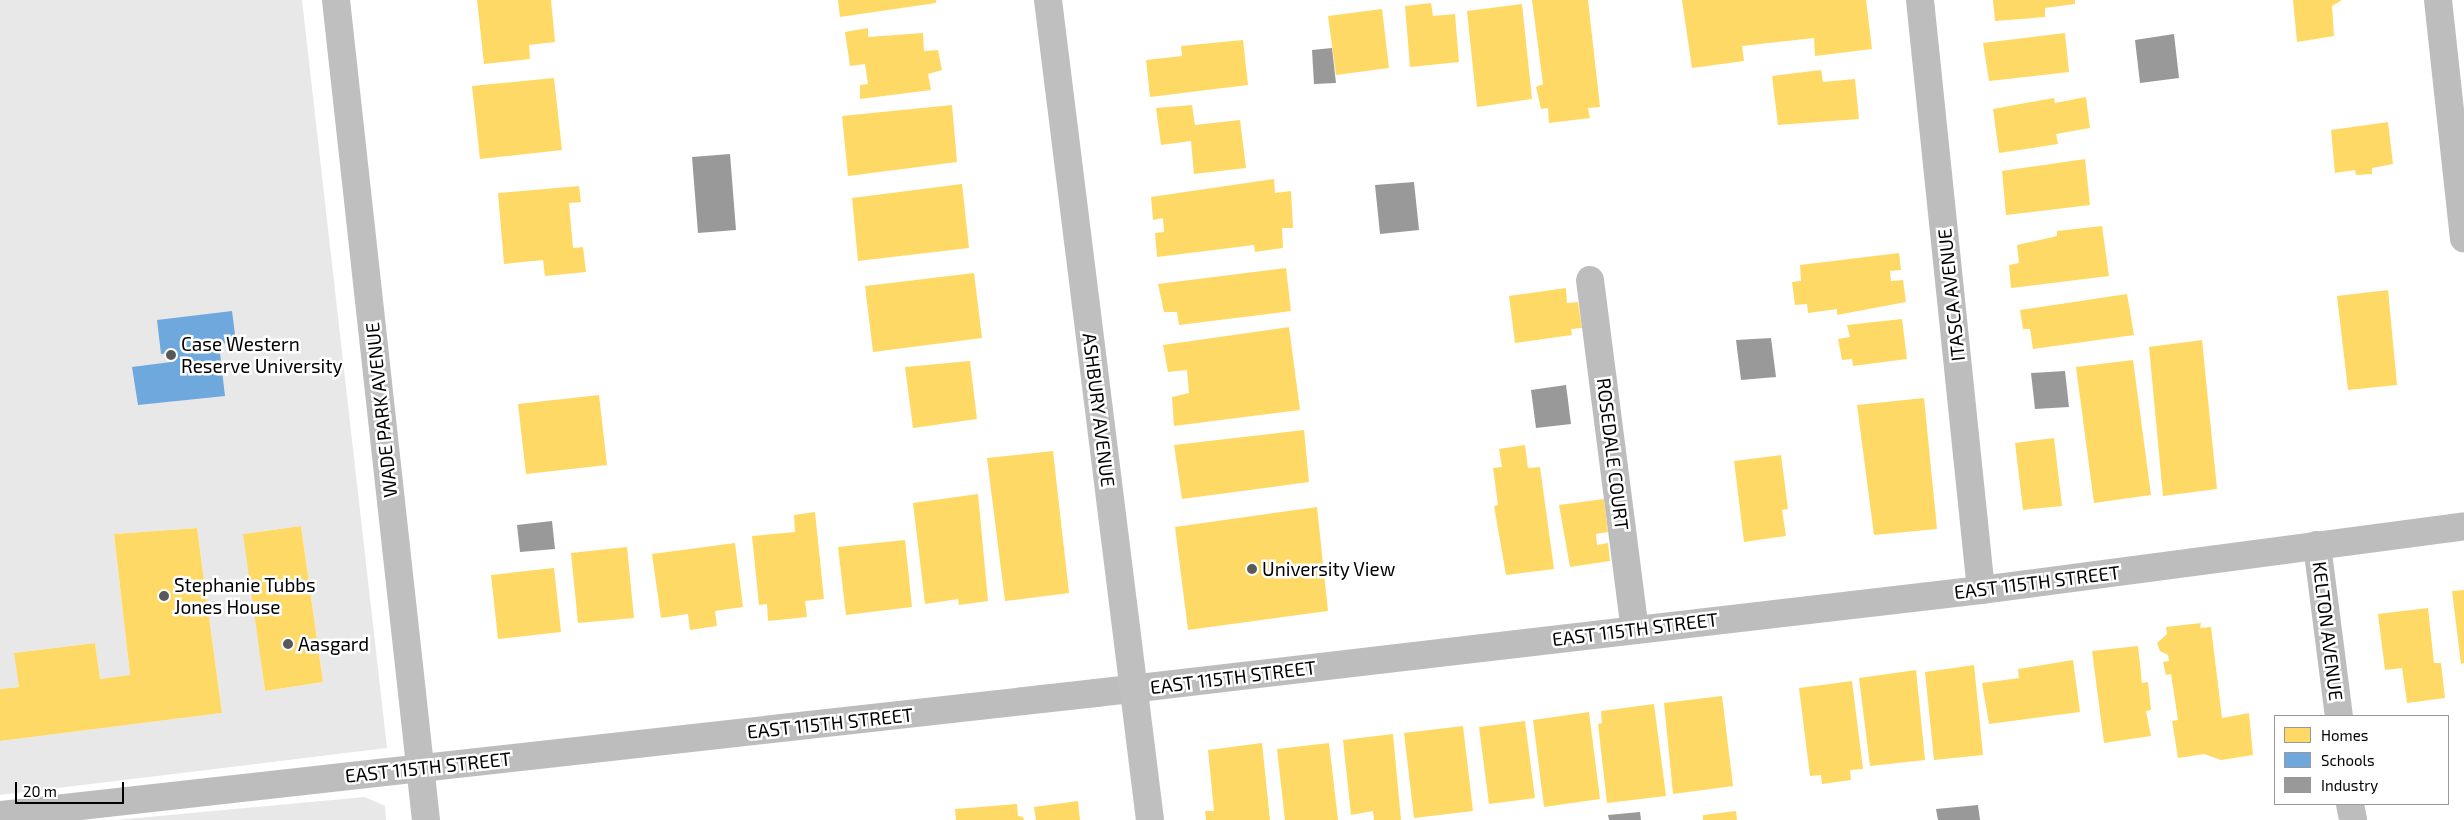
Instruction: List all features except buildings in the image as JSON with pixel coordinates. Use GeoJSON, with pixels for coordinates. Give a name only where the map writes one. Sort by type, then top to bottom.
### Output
{"type":"FeatureCollection","features":[{"type":"Feature","properties":{"kind":"street","name":"WADE PARK AVENUE"},"geometry":{"type":"LineString","coordinates":[[336,0],[426,820]]}},
{"type":"Feature","properties":{"kind":"street","name":"ASHBURY AVENUE"},"geometry":{"type":"LineString","coordinates":[[1048,0],[1150,820]]}},
{"type":"Feature","properties":{"kind":"street","name":"ITASCA AVENUE"},"geometry":{"type":"LineString","coordinates":[[1920,0],[1981,590]]}},
{"type":"Feature","properties":{"kind":"street"},"geometry":{"type":"LineString","coordinates":[[2438,0],[2464,239]]}},
{"type":"Feature","properties":{"kind":"street","name":"ROSEDALE COURT"},"geometry":{"type":"LineString","coordinates":[[1590,280],[1635,629]]}},
{"type":"Feature","properties":{"kind":"street","name":"EAST 115TH STREET"},"geometry":{"type":"LineString","coordinates":[[0,815],[1135,688],[1981,590],[2464,526]]}},
{"type":"Feature","properties":{"kind":"street","name":"KELTON AVENUE"},"geometry":{"type":"LineString","coordinates":[[2317,545],[2339,715]]}},
{"type":"Feature","properties":{"kind":"street"},"geometry":{"type":"LineString","coordinates":[[2350,805],[2353,820]]}},
{"type":"Feature","properties":{"kind":"shaded area","name":"Case Western Reserve University"},"geometry":{"type":"Polygon","coordinates":[[[0,0],[302,0],[387,748],[0,795],[0,741],[222,713],[197,528],[114,534],[130,675],[100,679],[95,643],[15,653],[19,687],[0,689],[0,0]],[[301,526],[244,534],[265,691],[323,682],[301,526]]]}},
{"type":"Feature","properties":{"kind":"shaded area"},"geometry":{"type":"Polygon","coordinates":[[[365,797],[385,806],[386,820],[116,820],[365,797]]]}},
{"type":"Feature","properties":{"kind":"place","name":"Case Western Reserve University"},"geometry":{"type":"Point","coordinates":[171,355]}},
{"type":"Feature","properties":{"kind":"place","name":"University View"},"geometry":{"type":"Point","coordinates":[1252,569]}},
{"type":"Feature","properties":{"kind":"place","name":"Stephanie Tubbs Jones House"},"geometry":{"type":"Point","coordinates":[164,596]}},
{"type":"Feature","properties":{"kind":"place","name":"Aasgard"},"geometry":{"type":"Point","coordinates":[288,644]}}]}
